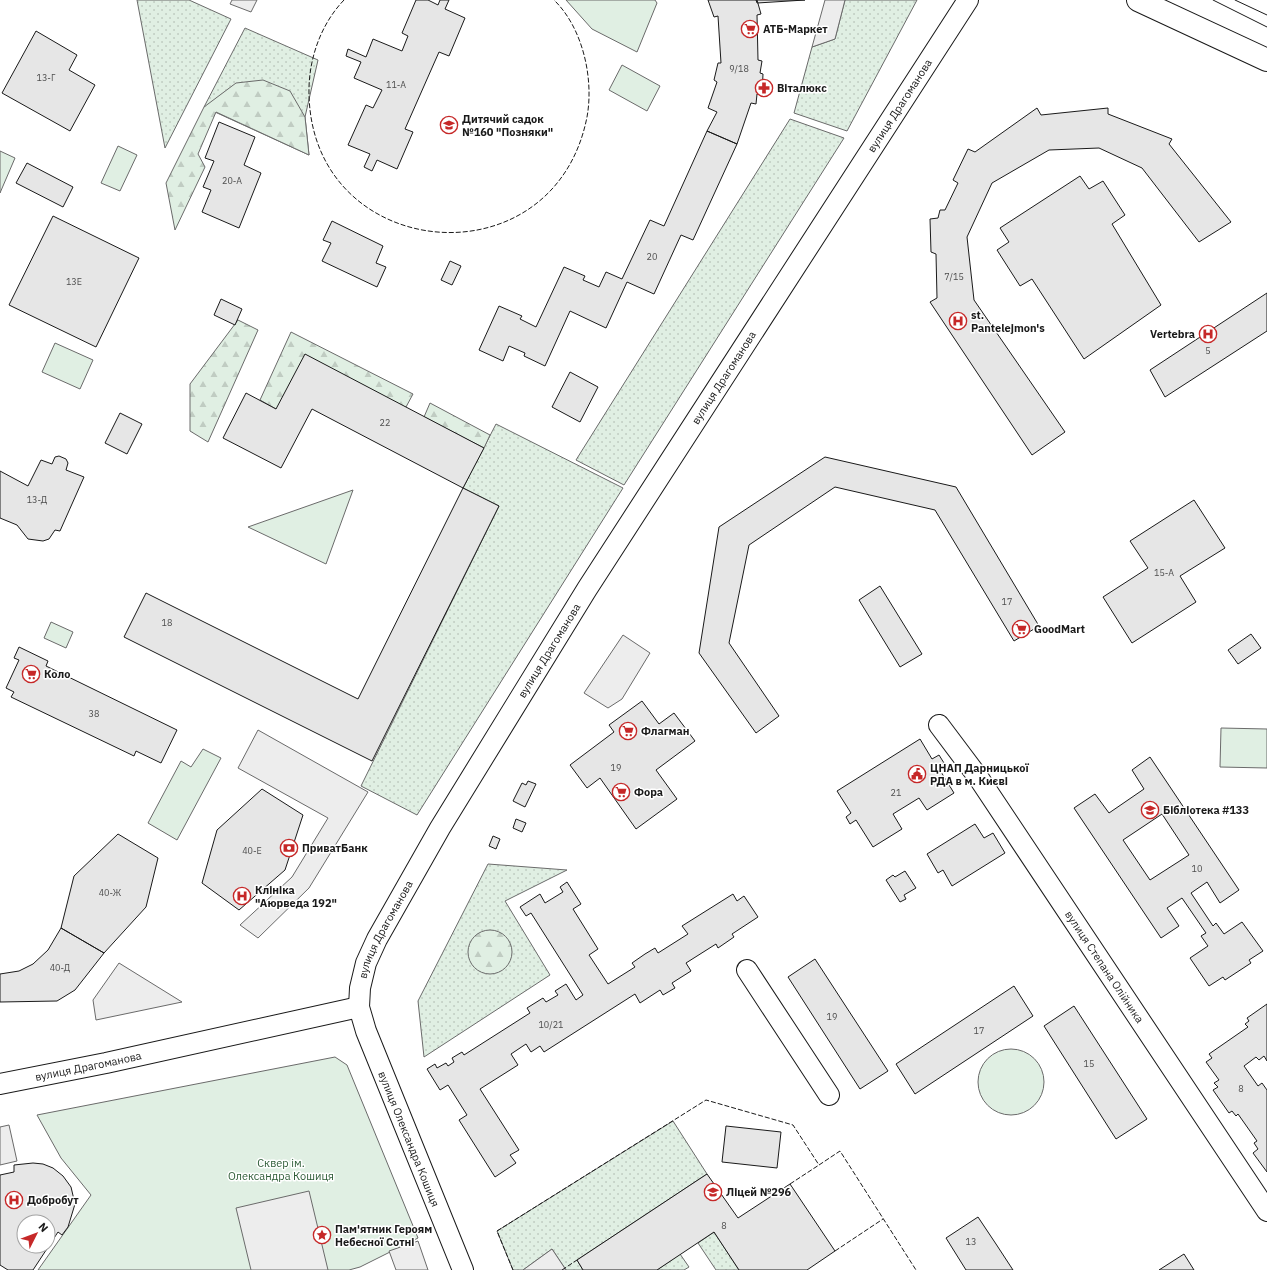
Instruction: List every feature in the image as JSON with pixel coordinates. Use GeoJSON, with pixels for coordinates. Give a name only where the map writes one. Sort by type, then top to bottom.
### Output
{"type":"FeatureCollection","features":[{"type":"Feature","properties":{"kind":"main road"},"geometry":{"type":"LineString","coordinates":[[1138,0],[1267,60]]}},
{"type":"Feature","properties":{"kind":"street","name":"вулиця Драгоманова"},"geometry":{"type":"LineString","coordinates":[[0,1084],[106,1063],[359,1007],[360,988],[366,963],[377,939],[440,828],[587,589],[968,0]]}},
{"type":"Feature","properties":{"kind":"street","name":"вулиця Степана Олійника"},"geometry":{"type":"LineString","coordinates":[[939,725],[978,777],[1267,1211]]}},
{"type":"Feature","properties":{"kind":"street"},"geometry":{"type":"LineString","coordinates":[[747,970],[829,1095]]}},
{"type":"Feature","properties":{"kind":"street","name":"вулиця Олександра Кошиця"},"geometry":{"type":"LineString","coordinates":[[359,1007],[374,1053],[464,1270]]}},
{"type":"Feature","properties":{"kind":"green space"},"geometry":{"type":"Polygon","coordinates":[[[137,0],[189,0],[231,19],[165,148],[137,0]]]}},
{"type":"Feature","properties":{"kind":"green space"},"geometry":{"type":"Polygon","coordinates":[[[566,0],[655,0],[657,3],[637,52],[592,29],[566,0]]]}},
{"type":"Feature","properties":{"kind":"green space"},"geometry":{"type":"Polygon","coordinates":[[[845,0],[917,0],[847,131],[794,113],[812,47],[835,39],[845,0]]]}},
{"type":"Feature","properties":{"kind":"green space"},"geometry":{"type":"Polygon","coordinates":[[[245,28],[318,60],[305,117],[309,155],[204,107],[245,28]]]}},
{"type":"Feature","properties":{"kind":"green space"},"geometry":{"type":"Polygon","coordinates":[[[622,65],[660,86],[647,111],[609,90],[622,65]]]}},
{"type":"Feature","properties":{"kind":"green space"},"geometry":{"type":"Polygon","coordinates":[[[263,80],[290,91],[305,117],[309,155],[216,112],[198,154],[205,167],[175,230],[166,183],[204,107],[236,83],[263,80]]]}},
{"type":"Feature","properties":{"kind":"green space"},"geometry":{"type":"Polygon","coordinates":[[[790,119],[844,138],[624,485],[576,460],[790,119]]]}},
{"type":"Feature","properties":{"kind":"green space"},"geometry":{"type":"Polygon","coordinates":[[[118,146],[137,155],[120,191],[101,183],[118,146]]]}},
{"type":"Feature","properties":{"kind":"green space"},"geometry":{"type":"Polygon","coordinates":[[[0,151],[15,158],[0,193],[0,151]]]}},
{"type":"Feature","properties":{"kind":"green space"},"geometry":{"type":"Polygon","coordinates":[[[238,320],[258,330],[208,442],[190,431],[190,384],[238,320]]]}},
{"type":"Feature","properties":{"kind":"green space"},"geometry":{"type":"Polygon","coordinates":[[[291,332],[413,394],[406,407],[276,409],[260,400],[291,332]]]}},
{"type":"Feature","properties":{"kind":"green space"},"geometry":{"type":"Polygon","coordinates":[[[55,343],[93,360],[80,389],[42,372],[55,343]]]}},
{"type":"Feature","properties":{"kind":"green space"},"geometry":{"type":"Polygon","coordinates":[[[430,403],[490,435],[484,448],[424,417],[430,403]]]}},
{"type":"Feature","properties":{"kind":"green space"},"geometry":{"type":"Polygon","coordinates":[[[496,424],[623,488],[417,815],[361,786],[499,506],[463,488],[496,424]]]}},
{"type":"Feature","properties":{"kind":"green space"},"geometry":{"type":"Polygon","coordinates":[[[353,490],[326,564],[248,527],[353,490]]]}},
{"type":"Feature","properties":{"kind":"green space"},"geometry":{"type":"Polygon","coordinates":[[[51,622],[73,632],[66,648],[44,638],[51,622]]]}},
{"type":"Feature","properties":{"kind":"green space"},"geometry":{"type":"Polygon","coordinates":[[[1221,728],[1267,729],[1267,768],[1220,767],[1221,728]]]}},
{"type":"Feature","properties":{"kind":"green space"},"geometry":{"type":"Polygon","coordinates":[[[203,749],[221,758],[177,840],[148,823],[181,761],[191,767],[203,749]]]}},
{"type":"Feature","properties":{"kind":"green space"},"geometry":{"type":"Polygon","coordinates":[[[488,864],[567,870],[505,901],[550,975],[424,1057],[418,1001],[488,864]]]}},
{"type":"Feature","properties":{"kind":"green space"},"geometry":{"type":"Polygon","coordinates":[[[486,930],[494,930],[499,931],[506,936],[511,943],[511,961],[506,968],[499,973],[486,974],[478,971],[471,964],[468,956],[468,948],[471,940],[478,933],[486,930]]]}},
{"type":"Feature","properties":{"kind":"green space"},"geometry":{"type":"Polygon","coordinates":[[[1004,1049],[1018,1049],[1030,1054],[1039,1063],[1044,1075],[1042,1095],[1035,1106],[1018,1115],[1004,1115],[992,1110],[983,1101],[978,1089],[978,1075],[983,1063],[992,1054],[1004,1049]]]}},
{"type":"Feature","properties":{"kind":"green space","name":"Сквер ім. Олександра Кошиця"},"geometry":{"type":"Polygon","coordinates":[[[335,1057],[347,1065],[418,1238],[360,1267],[349,1270],[38,1270],[49,1254],[56,1254],[56,1245],[91,1195],[61,1158],[37,1115],[335,1057]]]}},
{"type":"Feature","properties":{"kind":"green space"},"geometry":{"type":"Polygon","coordinates":[[[673,1121],[707,1174],[577,1260],[583,1270],[566,1270],[552,1249],[523,1270],[513,1270],[497,1231],[673,1121]]]}},
{"type":"Feature","properties":{"kind":"green space"},"geometry":{"type":"Polygon","coordinates":[[[714,1232],[739,1270],[716,1270],[698,1243],[714,1232]]]}},
{"type":"Feature","properties":{"kind":"green space"},"geometry":{"type":"Polygon","coordinates":[[[680,1254],[689,1267],[684,1270],[657,1270],[680,1254]]]}},
{"type":"Feature","properties":{"kind":"shaded area"},"geometry":{"type":"Polygon","coordinates":[[[232,0],[257,0],[251,12],[230,4],[232,0]]]}},
{"type":"Feature","properties":{"kind":"shaded area"},"geometry":{"type":"Polygon","coordinates":[[[825,0],[845,0],[835,39],[812,47],[825,0]]]}},
{"type":"Feature","properties":{"kind":"shaded area"},"geometry":{"type":"Polygon","coordinates":[[[623,635],[650,653],[622,699],[608,708],[584,693],[623,635]]]}},
{"type":"Feature","properties":{"kind":"shaded area"},"geometry":{"type":"Polygon","coordinates":[[[258,730],[368,792],[309,888],[258,938],[240,925],[292,877],[328,818],[238,768],[258,730]]]}},
{"type":"Feature","properties":{"kind":"shaded area"},"geometry":{"type":"Polygon","coordinates":[[[119,963],[182,1002],[96,1020],[93,1000],[119,963]]]}},
{"type":"Feature","properties":{"kind":"shaded area"},"geometry":{"type":"Polygon","coordinates":[[[9,1125],[17,1161],[0,1165],[0,1127],[9,1125]]]}},
{"type":"Feature","properties":{"kind":"shaded area"},"geometry":{"type":"Polygon","coordinates":[[[309,1191],[328,1270],[251,1270],[236,1208],[309,1191]]]}},
{"type":"Feature","properties":{"kind":"shaded area"},"geometry":{"type":"Polygon","coordinates":[[[418,1241],[428,1270],[396,1270],[389,1251],[418,1241]]]}},
{"type":"Feature","properties":{"kind":"shaded area"},"geometry":{"type":"Polygon","coordinates":[[[552,1249],[566,1270],[523,1270],[552,1249]]]}},
{"type":"Feature","properties":{"kind":"building"},"geometry":{"type":"Polygon","coordinates":[[[416,0],[428,0],[438,5],[440,0],[449,0],[445,9],[465,18],[449,56],[439,52],[405,129],[413,132],[397,169],[377,160],[372,171],[364,167],[370,154],[348,145],[366,105],[373,108],[382,90],[354,78],[361,62],[346,56],[348,49],[366,57],[373,39],[402,51],[408,36],[402,33],[416,0]]]}},
{"type":"Feature","properties":{"kind":"building"},"geometry":{"type":"Polygon","coordinates":[[[708,0],[757,0],[761,14],[757,15],[758,60],[762,61],[760,73],[763,74],[762,94],[757,94],[756,104],[751,103],[737,144],[707,131],[717,112],[708,108],[717,82],[714,80],[718,63],[721,63],[718,16],[714,17],[708,0]]]}},
{"type":"Feature","properties":{"kind":"building"},"geometry":{"type":"Polygon","coordinates":[[[756,0],[805,0],[757,3],[756,0]]]}},
{"type":"Feature","properties":{"kind":"building"},"geometry":{"type":"Polygon","coordinates":[[[36,31],[77,55],[69,70],[95,85],[70,131],[2,93],[36,31]]]}},
{"type":"Feature","properties":{"kind":"building"},"geometry":{"type":"Polygon","coordinates":[[[1037,108],[1041,115],[1108,108],[1108,114],[1172,139],[1169,144],[1231,222],[1199,242],[1142,168],[1099,148],[1049,150],[992,183],[967,237],[974,300],[1065,432],[1032,455],[930,302],[937,298],[936,254],[931,252],[930,219],[938,218],[940,210],[945,210],[958,183],[953,180],[968,149],[975,152],[1037,108]]]}},
{"type":"Feature","properties":{"kind":"building"},"geometry":{"type":"Polygon","coordinates":[[[219,122],[255,137],[244,165],[261,173],[239,228],[202,212],[211,190],[203,187],[214,161],[205,158],[219,122]]]}},
{"type":"Feature","properties":{"kind":"building"},"geometry":{"type":"Polygon","coordinates":[[[707,131],[737,144],[693,240],[681,235],[654,294],[627,282],[606,328],[570,311],[545,366],[524,356],[525,353],[509,346],[503,361],[479,350],[499,306],[522,316],[520,319],[536,327],[564,267],[585,276],[583,280],[599,287],[606,272],[622,279],[650,220],[664,226],[707,131]]]}},
{"type":"Feature","properties":{"kind":"building"},"geometry":{"type":"Polygon","coordinates":[[[27,163],[73,187],[63,207],[16,183],[27,163]]]}},
{"type":"Feature","properties":{"kind":"building"},"geometry":{"type":"Polygon","coordinates":[[[1080,176],[1089,189],[1103,181],[1125,215],[1112,224],[1161,305],[1084,359],[1032,279],[1020,286],[997,250],[1009,242],[1000,228],[1080,176]]]}},
{"type":"Feature","properties":{"kind":"building"},"geometry":{"type":"Polygon","coordinates":[[[53,216],[139,258],[96,347],[9,305],[53,216]]]}},
{"type":"Feature","properties":{"kind":"building"},"geometry":{"type":"Polygon","coordinates":[[[332,221],[383,246],[376,263],[386,267],[377,287],[322,261],[331,243],[323,240],[332,221]]]}},
{"type":"Feature","properties":{"kind":"building"},"geometry":{"type":"Polygon","coordinates":[[[450,261],[461,266],[452,285],[441,280],[450,261]]]}},
{"type":"Feature","properties":{"kind":"building"},"geometry":{"type":"Polygon","coordinates":[[[1267,293],[1267,331],[1165,397],[1150,370],[1267,293]]]}},
{"type":"Feature","properties":{"kind":"building"},"geometry":{"type":"Polygon","coordinates":[[[221,299],[242,309],[235,325],[214,315],[221,299]]]}},
{"type":"Feature","properties":{"kind":"building"},"geometry":{"type":"Polygon","coordinates":[[[305,354],[484,448],[463,488],[312,409],[281,468],[223,438],[246,393],[276,409],[305,354]]]}},
{"type":"Feature","properties":{"kind":"building"},"geometry":{"type":"Polygon","coordinates":[[[570,372],[598,387],[580,422],[552,407],[570,372]]]}},
{"type":"Feature","properties":{"kind":"building"},"geometry":{"type":"Polygon","coordinates":[[[120,413],[142,424],[127,454],[105,443],[120,413]]]}},
{"type":"Feature","properties":{"kind":"building"},"geometry":{"type":"Polygon","coordinates":[[[59,456],[66,459],[68,463],[66,470],[84,477],[60,531],[55,530],[49,539],[43,541],[28,539],[17,525],[0,518],[0,471],[28,486],[41,460],[52,464],[55,457],[59,456]]]}},
{"type":"Feature","properties":{"kind":"building"},"geometry":{"type":"Polygon","coordinates":[[[825,457],[956,487],[1039,626],[1014,641],[935,510],[835,487],[749,545],[729,643],[779,716],[756,733],[699,653],[719,527],[825,457]]]}},
{"type":"Feature","properties":{"kind":"building"},"geometry":{"type":"Polygon","coordinates":[[[463,488],[499,506],[372,761],[124,637],[146,593],[358,699],[463,488]]]}},
{"type":"Feature","properties":{"kind":"building"},"geometry":{"type":"Polygon","coordinates":[[[1194,500],[1225,548],[1180,576],[1196,602],[1132,643],[1103,597],[1148,568],[1130,541],[1194,500]]]}},
{"type":"Feature","properties":{"kind":"building"},"geometry":{"type":"Polygon","coordinates":[[[880,586],[922,654],[900,667],[859,600],[880,586]]]}},
{"type":"Feature","properties":{"kind":"building"},"geometry":{"type":"Polygon","coordinates":[[[1251,634],[1261,648],[1238,664],[1228,650],[1251,634]]]}},
{"type":"Feature","properties":{"kind":"building"},"geometry":{"type":"Polygon","coordinates":[[[19,647],[48,661],[46,666],[177,730],[161,763],[136,751],[134,756],[11,697],[14,692],[6,688],[19,660],[14,658],[19,647]]]}},
{"type":"Feature","properties":{"kind":"building"},"geometry":{"type":"Polygon","coordinates":[[[642,701],[659,724],[674,713],[695,741],[656,770],[677,799],[636,829],[600,778],[587,788],[570,765],[614,732],[609,725],[642,701]]]}},
{"type":"Feature","properties":{"kind":"building"},"geometry":{"type":"Polygon","coordinates":[[[920,739],[932,759],[939,755],[944,763],[938,767],[954,793],[927,810],[919,798],[893,814],[902,829],[873,847],[856,820],[850,824],[846,817],[851,813],[837,791],[920,739]]]}},
{"type":"Feature","properties":{"kind":"building"},"geometry":{"type":"Polygon","coordinates":[[[1150,757],[1239,890],[1220,903],[1207,882],[1191,893],[1213,926],[1216,923],[1224,934],[1242,922],[1263,951],[1249,960],[1251,963],[1225,980],[1223,977],[1209,986],[1190,958],[1208,946],[1201,936],[1206,933],[1182,898],[1167,908],[1179,926],[1161,938],[1074,808],[1095,794],[1109,813],[1144,789],[1132,770],[1150,757]],[[1162,814],[1123,840],[1150,880],[1189,855],[1162,814]]]}},
{"type":"Feature","properties":{"kind":"building"},"geometry":{"type":"Polygon","coordinates":[[[528,781],[536,784],[525,807],[513,801],[522,783],[526,785],[528,781]]]}},
{"type":"Feature","properties":{"kind":"building"},"geometry":{"type":"Polygon","coordinates":[[[262,789],[303,815],[285,870],[239,910],[202,883],[217,830],[262,789]]]}},
{"type":"Feature","properties":{"kind":"building"},"geometry":{"type":"Polygon","coordinates":[[[516,819],[526,823],[522,832],[513,828],[516,819]]]}},
{"type":"Feature","properties":{"kind":"building"},"geometry":{"type":"Polygon","coordinates":[[[975,824],[984,838],[993,833],[1005,853],[952,886],[943,870],[938,873],[927,854],[975,824]]]}},
{"type":"Feature","properties":{"kind":"building"},"geometry":{"type":"Polygon","coordinates":[[[118,834],[158,858],[146,907],[104,953],[61,928],[74,876],[118,834]]]}},
{"type":"Feature","properties":{"kind":"building"},"geometry":{"type":"Polygon","coordinates":[[[493,836],[500,839],[496,849],[489,846],[493,836]]]}},
{"type":"Feature","properties":{"kind":"building"},"geometry":{"type":"Polygon","coordinates":[[[905,871],[916,888],[904,895],[906,899],[900,902],[886,880],[893,875],[895,877],[905,871]]]}},
{"type":"Feature","properties":{"kind":"building"},"geometry":{"type":"Polygon","coordinates":[[[567,882],[581,904],[573,909],[598,949],[589,955],[608,984],[635,967],[632,963],[645,954],[655,948],[658,953],[688,934],[682,926],[733,894],[737,901],[744,896],[758,917],[732,934],[734,937],[718,948],[716,944],[686,963],[691,971],[672,983],[675,988],[663,995],[660,990],[640,1003],[635,994],[544,1052],[540,1046],[531,1052],[526,1044],[511,1054],[518,1065],[480,1089],[519,1150],[510,1155],[516,1163],[495,1177],[459,1120],[467,1115],[448,1085],[440,1090],[427,1069],[435,1064],[437,1068],[446,1063],[448,1066],[454,1062],[452,1058],[462,1052],[464,1055],[530,1013],[527,1008],[543,998],[546,1002],[558,995],[555,991],[566,984],[576,1000],[583,995],[531,913],[526,916],[520,907],[540,894],[545,903],[563,892],[560,887],[567,882]]]}},
{"type":"Feature","properties":{"kind":"building"},"geometry":{"type":"Polygon","coordinates":[[[61,928],[104,953],[75,990],[57,1001],[0,1002],[0,974],[19,971],[33,964],[48,950],[61,928]]]}},
{"type":"Feature","properties":{"kind":"building"},"geometry":{"type":"Polygon","coordinates":[[[815,959],[888,1071],[860,1089],[788,977],[815,959]]]}},
{"type":"Feature","properties":{"kind":"building"},"geometry":{"type":"Polygon","coordinates":[[[1014,986],[1033,1016],[915,1094],[896,1064],[1014,986]]]}},
{"type":"Feature","properties":{"kind":"building"},"geometry":{"type":"Polygon","coordinates":[[[1267,1004],[1267,1061],[1264,1056],[1259,1060],[1256,1057],[1244,1066],[1258,1086],[1262,1083],[1267,1090],[1267,1172],[1253,1153],[1258,1149],[1254,1143],[1257,1141],[1238,1114],[1236,1116],[1232,1111],[1229,1113],[1213,1090],[1218,1087],[1214,1083],[1219,1080],[1206,1062],[1212,1058],[1209,1054],[1248,1027],[1245,1024],[1249,1021],[1247,1018],[1267,1004]]]}},
{"type":"Feature","properties":{"kind":"building"},"geometry":{"type":"Polygon","coordinates":[[[1074,1006],[1147,1119],[1116,1139],[1044,1026],[1074,1006]]]}},
{"type":"Feature","properties":{"kind":"building"},"geometry":{"type":"Polygon","coordinates":[[[726,1126],[781,1132],[777,1168],[722,1162],[726,1126]]]}},
{"type":"Feature","properties":{"kind":"building"},"geometry":{"type":"Polygon","coordinates":[[[33,1163],[43,1164],[53,1168],[63,1176],[71,1187],[75,1204],[68,1227],[62,1235],[58,1232],[56,1235],[56,1214],[16,1214],[16,1254],[44,1254],[33,1270],[8,1270],[0,1265],[0,1175],[14,1172],[14,1165],[33,1163]]]}},
{"type":"Feature","properties":{"kind":"building"},"geometry":{"type":"Polygon","coordinates":[[[707,1174],[738,1218],[790,1184],[835,1251],[807,1270],[739,1270],[714,1232],[657,1270],[583,1270],[577,1260],[707,1174]]]}},
{"type":"Feature","properties":{"kind":"building"},"geometry":{"type":"Polygon","coordinates":[[[978,1217],[1013,1270],[966,1270],[946,1238],[978,1217]]]}},
{"type":"Feature","properties":{"kind":"building"},"geometry":{"type":"Polygon","coordinates":[[[1184,1254],[1194,1270],[1159,1270],[1184,1254]]]}},
{"type":"Feature","properties":{"kind":"tram line"},"geometry":{"type":"LineString","coordinates":[[1213,0],[1267,27]]}},
{"type":"Feature","properties":{"kind":"tram line"},"geometry":{"type":"LineString","coordinates":[[1235,0],[1267,15]]}},
{"type":"Feature","properties":{"kind":"fence"},"geometry":{"type":"LineString","coordinates":[[344,0],[328,21],[322,32],[313,57],[309,82],[309,95],[321,151],[349,193],[390,220],[437,232],[486,228],[530,208],[566,171],[587,117],[589,87],[584,55],[579,39],[564,12],[554,0]]}},
{"type":"Feature","properties":{"kind":"fence"},"geometry":{"type":"LineString","coordinates":[[513,1270],[497,1231],[706,1100],[793,1125],[819,1165],[840,1151],[916,1270]]}},
{"type":"Feature","properties":{"kind":"fence"},"geometry":{"type":"LineString","coordinates":[[790,1184],[819,1165]]}},
{"type":"Feature","properties":{"kind":"fence"},"geometry":{"type":"LineString","coordinates":[[835,1251],[883,1219]]}},
{"type":"Feature","properties":{"kind":"fence"},"geometry":{"type":"LineString","coordinates":[[562,1270],[577,1260]]}},
{"type":"Feature","properties":{"kind":"place","name":"АТБ-Маркет"},"geometry":{"type":"Point","coordinates":[750,29]}},
{"type":"Feature","properties":{"kind":"place","name":"Віталюкс"},"geometry":{"type":"Point","coordinates":[764,88]}},
{"type":"Feature","properties":{"kind":"place","name":"Дитячий садок №160 \"Позняки\""},"geometry":{"type":"Point","coordinates":[449,125]}},
{"type":"Feature","properties":{"kind":"place","name":"st. Pantelejmon's"},"geometry":{"type":"Point","coordinates":[958,321]}},
{"type":"Feature","properties":{"kind":"place","name":"Vertebra"},"geometry":{"type":"Point","coordinates":[1208,334]}},
{"type":"Feature","properties":{"kind":"place","name":"GoodMart"},"geometry":{"type":"Point","coordinates":[1021,629]}},
{"type":"Feature","properties":{"kind":"place","name":"Коло"},"geometry":{"type":"Point","coordinates":[31,674]}},
{"type":"Feature","properties":{"kind":"place","name":"Флагман"},"geometry":{"type":"Point","coordinates":[628,731]}},
{"type":"Feature","properties":{"kind":"place","name":"ЦНАП Дарницької РДА в м. Києві"},"geometry":{"type":"Point","coordinates":[917,774]}},
{"type":"Feature","properties":{"kind":"place","name":"Фора"},"geometry":{"type":"Point","coordinates":[621,792]}},
{"type":"Feature","properties":{"kind":"place","name":"Бібліотека #133"},"geometry":{"type":"Point","coordinates":[1150,810]}},
{"type":"Feature","properties":{"kind":"place","name":"ПриватБанк"},"geometry":{"type":"Point","coordinates":[289,848]}},
{"type":"Feature","properties":{"kind":"place","name":"Клініка \"Аюрведа 192\""},"geometry":{"type":"Point","coordinates":[242,896]}},
{"type":"Feature","properties":{"kind":"place","name":"Ліцей №296"},"geometry":{"type":"Point","coordinates":[713,1192]}},
{"type":"Feature","properties":{"kind":"place","name":"Добробут"},"geometry":{"type":"Point","coordinates":[14,1200]}},
{"type":"Feature","properties":{"kind":"place","name":"Пам'ятник Героям Небесної Сотні"},"geometry":{"type":"Point","coordinates":[322,1235]}}]}
